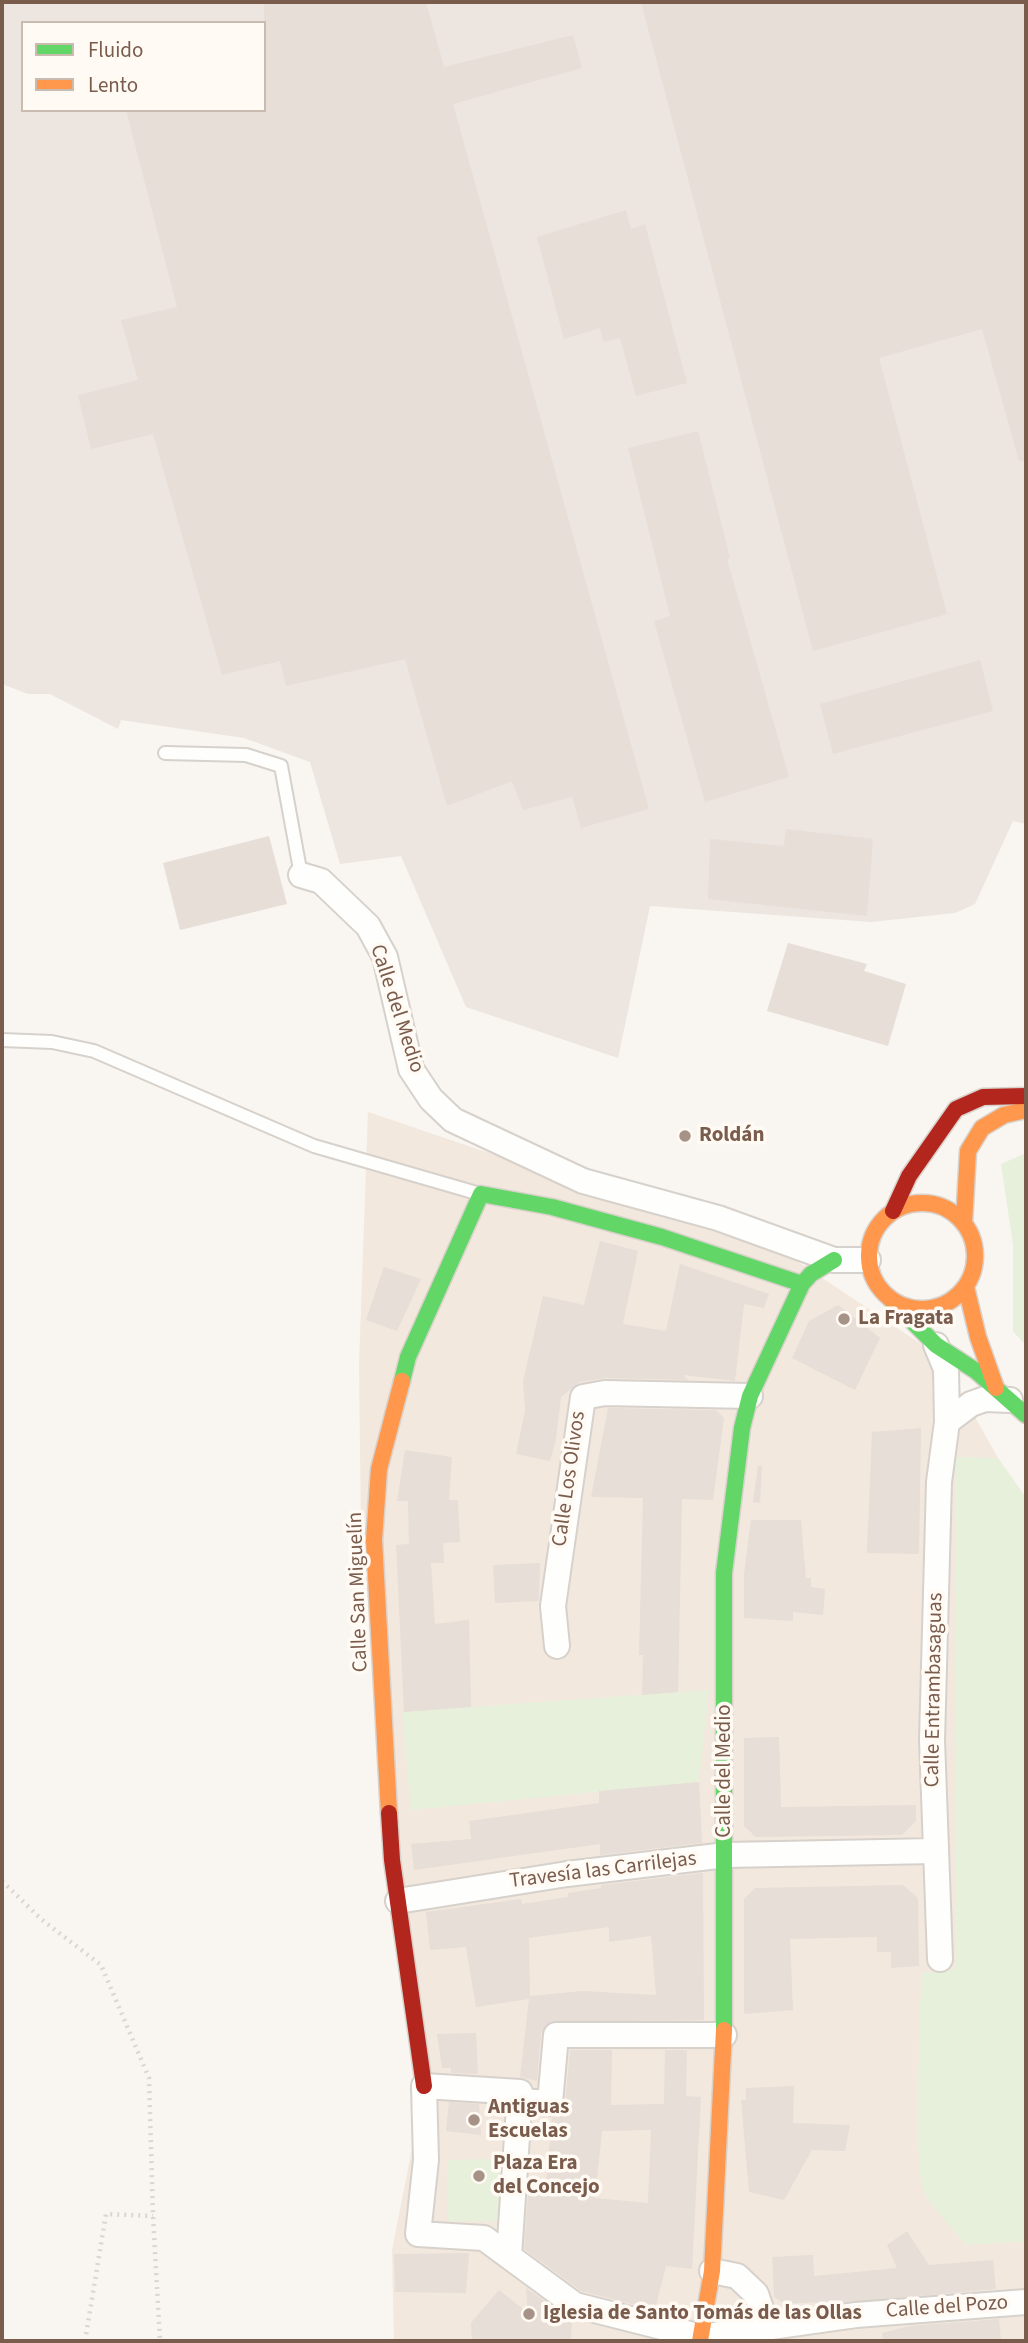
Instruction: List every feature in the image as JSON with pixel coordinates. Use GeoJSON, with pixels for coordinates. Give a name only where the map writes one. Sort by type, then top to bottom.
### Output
{"type":"FeatureCollection","features":[{"type":"Feature","properties":{"kind":"street","name":"Calle del Medio"},"geometry":{"type":"LineString","coordinates":[[301,875],[321,881],[368,926],[384,957],[411,1069],[431,1098],[453,1120],[583,1181],[718,1218],[834,1261],[868,1261]]}},
{"type":"Feature","properties":{"kind":"street"},"geometry":{"type":"LineString","coordinates":[[1011,1401],[976,1371],[936,1345],[878,1287],[868,1261],[873,1235],[893,1211],[909,1176],[956,1109],[983,1097],[1026,1096]]}},
{"type":"Feature","properties":{"kind":"street"},"geometry":{"type":"LineString","coordinates":[[890,1299],[908,1308],[935,1308],[948,1303],[966,1287],[975,1268],[975,1249],[964,1223],[964,1179],[968,1151],[982,1128],[1004,1115],[1026,1110]]}},
{"type":"Feature","properties":{"kind":"street"},"geometry":{"type":"LineString","coordinates":[[481,1194],[552,1207],[662,1237],[802,1284],[810,1274],[834,1261]]}},
{"type":"Feature","properties":{"kind":"street","name":"Calle San Miguelín"},"geometry":{"type":"LineString","coordinates":[[424,2086],[392,1860],[374,1540],[379,1469],[408,1357],[481,1194]]}},
{"type":"Feature","properties":{"kind":"street"},"geometry":{"type":"LineString","coordinates":[[893,1211],[919,1203],[938,1205],[948,1209],[964,1223]]}},
{"type":"Feature","properties":{"kind":"street","name":"Calle del Medio"},"geometry":{"type":"LineString","coordinates":[[700,2339],[712,2271],[724,2035],[724,1573],[742,1428],[750,1396],[802,1284]]}},
{"type":"Feature","properties":{"kind":"street"},"geometry":{"type":"LineString","coordinates":[[966,1287],[978,1337],[1011,1401]]}},
{"type":"Feature","properties":{"kind":"street"},"geometry":{"type":"LineString","coordinates":[[976,1371],[978,1337]]}},
{"type":"Feature","properties":{"kind":"street","name":"Calle Entrambasaguas"},"geometry":{"type":"LineString","coordinates":[[936,1345],[946,1369],[947,1422],[938,1510],[932,1740],[940,1959]]}},
{"type":"Feature","properties":{"kind":"street","name":"Calle Entrambasaguas"},"geometry":{"type":"LineString","coordinates":[[947,1422],[957,1395],[976,1371]]}},
{"type":"Feature","properties":{"kind":"street","name":"Calle Los Olivos"},"geometry":{"type":"LineString","coordinates":[[557,1646],[553,1606],[583,1397],[605,1393],[750,1396]]}},
{"type":"Feature","properties":{"kind":"street"},"geometry":{"type":"LineString","coordinates":[[947,1422],[971,1404],[985,1399],[1011,1401]]}},
{"type":"Feature","properties":{"kind":"street","name":"Travesía las Carrilejas"},"geometry":{"type":"LineString","coordinates":[[398,1901],[567,1874],[726,1855],[935,1851]]}},
{"type":"Feature","properties":{"kind":"street"},"geometry":{"type":"LineString","coordinates":[[520,2102],[550,2104],[556,2035],[724,2035]]}},
{"type":"Feature","properties":{"kind":"street"},"geometry":{"type":"LineString","coordinates":[[509,2256],[520,2092],[424,2086],[426,2160],[418,2234],[484,2238],[575,2305],[700,2339]]}},
{"type":"Feature","properties":{"kind":"street"},"geometry":{"type":"LineString","coordinates":[[712,2271],[737,2276],[756,2294],[779,2332]]}},
{"type":"Feature","properties":{"kind":"street","name":"Calle del Pozo"},"geometry":{"type":"LineString","coordinates":[[700,2339],[779,2332],[856,2315],[1026,2302]]}},
{"type":"Feature","properties":{"kind":"lane","name":"Calle del Medio"},"geometry":{"type":"LineString","coordinates":[[166,753],[246,755],[281,766],[301,875]]}},
{"type":"Feature","properties":{"kind":"lane"},"geometry":{"type":"LineString","coordinates":[[2,1040],[52,1042],[94,1051],[314,1146],[481,1194]]}},
{"type":"Feature","properties":{"kind":"path"},"geometry":{"type":"LineString","coordinates":[[2,1881],[41,1919],[101,1965],[149,2078],[160,2341]]}},
{"type":"Feature","properties":{"kind":"path"},"geometry":{"type":"LineString","coordinates":[[85,2341],[106,2214],[153,2216]]}},
{"type":"Feature","properties":{"kind":"shaded area"},"geometry":{"type":"Polygon","coordinates":[[[2,2],[1026,2],[1026,824],[1013,821],[975,904],[955,913],[871,922],[650,906],[618,1058],[466,1007],[401,856],[340,864],[310,762],[244,738],[121,720],[118,729],[50,694],[28,694],[2,684],[2,2]]]}},
{"type":"Feature","properties":{"kind":"shaded area"},"geometry":{"type":"Polygon","coordinates":[[[368,1112],[785,1253],[942,1358],[998,1458],[1026,1498],[1026,2341],[394,2341],[392,2250],[418,2118],[361,1532],[359,1365],[368,1112]]]}},
{"type":"Feature","properties":{"kind":"green space"},"geometry":{"type":"Polygon","coordinates":[[[1026,1153],[1026,1346],[1013,1331],[1013,1245],[1001,1164],[1026,1153]]]}},
{"type":"Feature","properties":{"kind":"green space"},"geometry":{"type":"Polygon","coordinates":[[[956,1457],[998,1458],[1026,1498],[1026,2241],[966,2245],[927,2199],[921,2182],[917,2127],[921,1973],[955,1969],[956,1457]]]}},
{"type":"Feature","properties":{"kind":"green space"},"geometry":{"type":"Polygon","coordinates":[[[709,1690],[699,1782],[411,1810],[402,1712],[709,1690]]]}},
{"type":"Feature","properties":{"kind":"green space"},"geometry":{"type":"Polygon","coordinates":[[[501,2159],[501,2221],[448,2221],[447,2160],[501,2159]]]}},
{"type":"Feature","properties":{"kind":"building"},"geometry":{"type":"Polygon","coordinates":[[[264,2],[426,2],[444,67],[573,35],[582,68],[453,104],[649,809],[581,828],[572,797],[523,810],[512,781],[447,806],[405,659],[286,686],[280,661],[222,675],[153,434],[91,449],[78,395],[138,380],[121,320],[177,307],[127,112],[266,112],[264,2]]]}},
{"type":"Feature","properties":{"kind":"building"},"geometry":{"type":"Polygon","coordinates":[[[641,2],[1026,2],[1026,460],[1019,461],[982,329],[879,358],[947,614],[813,651],[641,2]]]}},
{"type":"Feature","properties":{"kind":"building"},"geometry":{"type":"Polygon","coordinates":[[[626,210],[631,229],[645,224],[687,383],[636,396],[620,338],[603,342],[600,328],[564,339],[537,237],[626,210]]]}},
{"type":"Feature","properties":{"kind":"building"},"geometry":{"type":"Polygon","coordinates":[[[698,431],[730,558],[727,559],[789,777],[705,802],[654,621],[670,616],[628,448],[698,431]]]}},
{"type":"Feature","properties":{"kind":"building"},"geometry":{"type":"Polygon","coordinates":[[[980,660],[993,711],[833,754],[820,704],[980,660]]]}},
{"type":"Feature","properties":{"kind":"building"},"geometry":{"type":"Polygon","coordinates":[[[786,829],[873,839],[867,916],[708,899],[710,839],[784,846],[786,829]]]}},
{"type":"Feature","properties":{"kind":"building"},"geometry":{"type":"Polygon","coordinates":[[[269,836],[287,904],[180,930],[163,863],[269,836]]]}},
{"type":"Feature","properties":{"kind":"building"},"geometry":{"type":"Polygon","coordinates":[[[788,943],[867,964],[864,971],[906,984],[888,1046],[767,1011],[788,943]]]}},
{"type":"Feature","properties":{"kind":"building"},"geometry":{"type":"Polygon","coordinates":[[[600,1241],[638,1251],[623,1324],[666,1331],[680,1264],[769,1294],[764,1308],[744,1304],[735,1381],[683,1375],[688,1380],[605,1378],[580,1382],[561,1397],[556,1439],[550,1461],[516,1454],[525,1411],[523,1381],[543,1296],[584,1305],[600,1241]]]}},
{"type":"Feature","properties":{"kind":"building"},"geometry":{"type":"Polygon","coordinates":[[[384,1267],[421,1279],[397,1331],[366,1320],[384,1267]]]}},
{"type":"Feature","properties":{"kind":"building"},"geometry":{"type":"Polygon","coordinates":[[[838,1305],[880,1338],[855,1390],[792,1358],[809,1321],[838,1305]]]}},
{"type":"Feature","properties":{"kind":"building"},"geometry":{"type":"Polygon","coordinates":[[[608,1408],[716,1410],[724,1418],[713,1500],[682,1499],[678,1692],[642,1695],[643,1655],[639,1655],[643,1498],[591,1497],[608,1408]]]}},
{"type":"Feature","properties":{"kind":"building"},"geometry":{"type":"Polygon","coordinates":[[[921,1428],[919,1554],[867,1553],[872,1432],[921,1428]]]}},
{"type":"Feature","properties":{"kind":"building"},"geometry":{"type":"Polygon","coordinates":[[[405,1450],[452,1457],[449,1500],[458,1500],[460,1542],[443,1543],[444,1563],[431,1563],[435,1624],[469,1620],[471,1707],[404,1712],[396,1545],[409,1544],[408,1501],[397,1501],[405,1450]]]}},
{"type":"Feature","properties":{"kind":"building"},"geometry":{"type":"Polygon","coordinates":[[[758,1466],[762,1466],[760,1503],[753,1502],[758,1466]]]}},
{"type":"Feature","properties":{"kind":"building"},"geometry":{"type":"Polygon","coordinates":[[[751,1520],[801,1520],[806,1578],[811,1578],[811,1587],[825,1589],[823,1615],[793,1612],[793,1621],[744,1618],[744,1574],[751,1520]]]}},
{"type":"Feature","properties":{"kind":"building"},"geometry":{"type":"Polygon","coordinates":[[[540,1563],[539,1601],[495,1603],[493,1565],[540,1563]]]}},
{"type":"Feature","properties":{"kind":"building"},"geometry":{"type":"Polygon","coordinates":[[[779,1737],[781,1807],[916,1805],[916,1821],[902,1835],[756,1837],[744,1826],[744,1738],[779,1737]]]}},
{"type":"Feature","properties":{"kind":"building"},"geometry":{"type":"Polygon","coordinates":[[[699,1782],[702,1843],[600,1855],[600,1844],[414,1870],[411,1844],[471,1839],[469,1821],[599,1803],[599,1791],[699,1782]]]}},
{"type":"Feature","properties":{"kind":"building"},"geometry":{"type":"Polygon","coordinates":[[[703,1873],[704,2020],[550,2022],[541,2033],[537,2081],[520,2077],[529,1999],[476,2007],[466,1947],[430,1950],[426,1912],[521,1899],[522,1904],[568,1897],[568,1893],[601,1888],[601,1885],[703,1873]],[[609,1927],[529,1938],[530,1996],[582,1991],[656,1995],[651,1936],[609,1942],[609,1927]]]}},
{"type":"Feature","properties":{"kind":"building"},"geometry":{"type":"Polygon","coordinates":[[[903,1885],[918,1898],[919,1966],[891,1968],[891,1952],[877,1952],[877,1937],[790,1939],[793,2010],[744,2014],[744,1899],[755,1888],[903,1885]]]}},
{"type":"Feature","properties":{"kind":"building"},"geometry":{"type":"Polygon","coordinates":[[[476,2033],[478,2074],[451,2073],[451,2068],[442,2068],[437,2034],[476,2033]]]}},
{"type":"Feature","properties":{"kind":"building"},"geometry":{"type":"Polygon","coordinates":[[[570,2050],[612,2050],[611,2105],[664,2104],[665,2050],[687,2050],[686,2096],[701,2097],[692,2269],[666,2266],[655,2310],[581,2291],[524,2249],[528,2195],[545,2195],[552,2117],[562,2112],[570,2050]],[[651,2130],[602,2131],[595,2198],[648,2203],[651,2130]]]}},
{"type":"Feature","properties":{"kind":"building"},"geometry":{"type":"Polygon","coordinates":[[[794,2086],[793,2123],[850,2125],[845,2151],[812,2150],[784,2200],[749,2192],[741,2100],[746,2100],[746,2088],[794,2086]]]}},
{"type":"Feature","properties":{"kind":"building","name":"Antiguas Escuelas"},"geometry":{"type":"Polygon","coordinates":[[[449,2102],[479,2104],[481,2135],[446,2131],[449,2102]]]}},
{"type":"Feature","properties":{"kind":"building"},"geometry":{"type":"Polygon","coordinates":[[[907,2231],[929,2265],[993,2260],[996,2289],[816,2305],[816,2302],[785,2304],[774,2297],[772,2257],[813,2255],[814,2276],[897,2268],[887,2245],[907,2231]]]}},
{"type":"Feature","properties":{"kind":"building"},"geometry":{"type":"Polygon","coordinates":[[[469,2253],[466,2293],[395,2292],[394,2254],[469,2253]]]}},
{"type":"Feature","properties":{"kind":"building","name":"Iglesia de Santo Tomás de las Ollas"},"geometry":{"type":"Polygon","coordinates":[[[526,2288],[572,2320],[571,2341],[472,2341],[471,2323],[499,2290],[528,2313],[526,2288]]]}},
{"type":"Feature","properties":{"kind":"building"},"geometry":{"type":"Polygon","coordinates":[[[999,2319],[1001,2341],[883,2341],[882,2333],[910,2326],[999,2319]]]}},
{"type":"Feature","properties":{"kind":"traffic: fast"},"geometry":{"type":"LineString","coordinates":[[402,1381],[408,1357],[481,1194],[552,1207],[662,1237],[802,1284],[811,1274],[834,1260]]}},
{"type":"Feature","properties":{"kind":"traffic: fast"},"geometry":{"type":"LineString","coordinates":[[724,2030],[724,1573],[742,1428],[750,1396],[802,1284]]}},
{"type":"Feature","properties":{"kind":"traffic: fast"},"geometry":{"type":"LineString","coordinates":[[892,1301],[936,1345],[976,1371],[1026,1415]]}},
{"type":"Feature","properties":{"kind":"traffic: slow"},"geometry":{"type":"LineString","coordinates":[[964,1223],[968,1151],[982,1128],[1004,1115],[1026,1110]]}},
{"type":"Feature","properties":{"kind":"traffic: slow"},"geometry":{"type":"LineString","coordinates":[[922,1203],[942,1207],[960,1218],[971,1236],[975,1256],[971,1276],[960,1294],[942,1305],[922,1309],[902,1305],[884,1294],[873,1276],[869,1256],[873,1236],[884,1218],[902,1207],[922,1203]]}},
{"type":"Feature","properties":{"kind":"traffic: slow"},"geometry":{"type":"LineString","coordinates":[[966,1287],[978,1337],[996,1388]]}},
{"type":"Feature","properties":{"kind":"traffic: slow"},"geometry":{"type":"LineString","coordinates":[[389,1813],[374,1540],[379,1469],[402,1381]]}},
{"type":"Feature","properties":{"kind":"traffic: slow"},"geometry":{"type":"LineString","coordinates":[[700,2341],[712,2271],[724,2030]]}},
{"type":"Feature","properties":{"kind":"traffic: jam"},"geometry":{"type":"LineString","coordinates":[[893,1211],[909,1176],[956,1109],[983,1097],[1026,1096]]}},
{"type":"Feature","properties":{"kind":"traffic: jam"},"geometry":{"type":"LineString","coordinates":[[389,1813],[392,1860],[424,2086]]}},
{"type":"Feature","properties":{"kind":"place","name":"Roldán"},"geometry":{"type":"Point","coordinates":[685,1136]}},
{"type":"Feature","properties":{"kind":"place","name":"La Fragata"},"geometry":{"type":"Point","coordinates":[844,1319]}},
{"type":"Feature","properties":{"kind":"place","name":"Antiguas Escuelas"},"geometry":{"type":"Point","coordinates":[474,2120]}},
{"type":"Feature","properties":{"kind":"place","name":"Plaza Era del Concejo"},"geometry":{"type":"Point","coordinates":[479,2176]}},
{"type":"Feature","properties":{"kind":"place","name":"Iglesia de Santo Tomás de las Ollas"},"geometry":{"type":"Point","coordinates":[529,2314]}}]}
